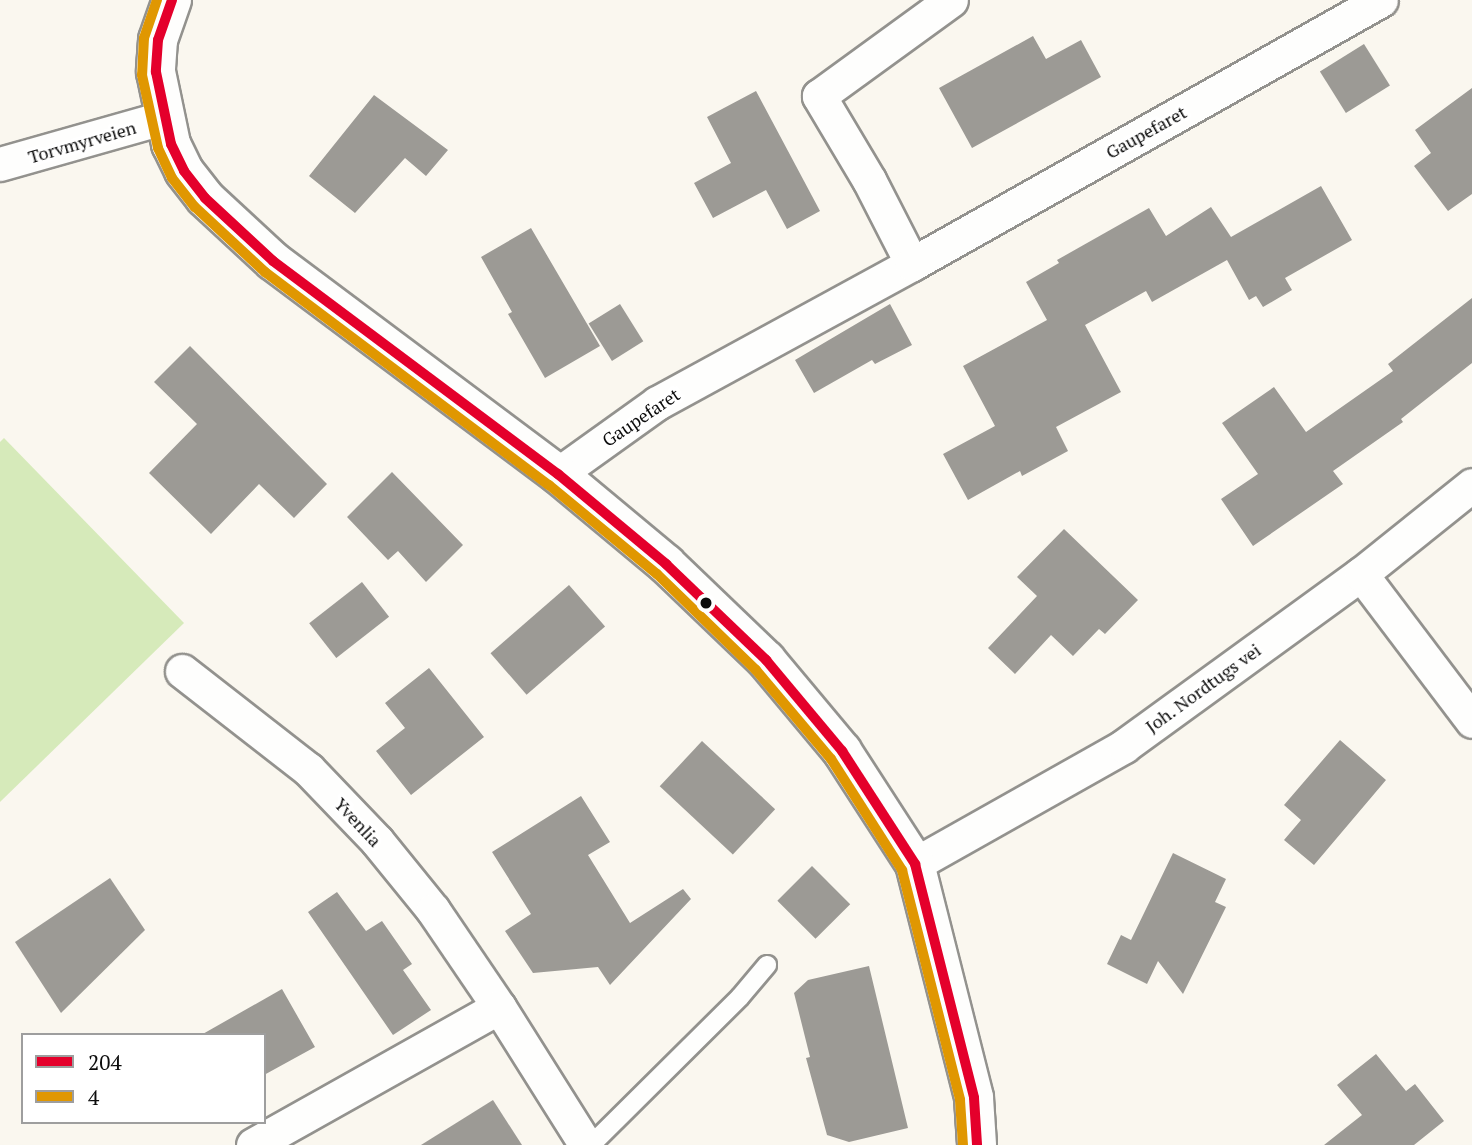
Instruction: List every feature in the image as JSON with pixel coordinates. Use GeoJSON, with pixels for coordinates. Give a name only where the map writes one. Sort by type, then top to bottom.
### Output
{"type":"FeatureCollection","features":[{"type":"Feature","properties":{"kind":"street"},"geometry":{"type":"LineString","coordinates":[[172,0],[158,40],[156,72],[163,118],[184,172],[234,227],[273,261],[558,474],[666,564],[766,660],[842,751],[915,864],[974,1098],[977,1145]]}},
{"type":"Feature","properties":{"kind":"street"},"geometry":{"type":"LineString","coordinates":[[912,264],[869,180],[819,96],[951,0]]}},
{"type":"Feature","properties":{"kind":"street","name":"Gaupefaret"},"geometry":{"type":"LineString","coordinates":[[558,474],[657,403],[912,264],[1381,0]]}},
{"type":"Feature","properties":{"kind":"street","name":"Torvmyrveien"},"geometry":{"type":"LineString","coordinates":[[0,163],[163,118]]}},
{"type":"Feature","properties":{"kind":"street","name":"Joh. Nordtugs vei"},"geometry":{"type":"LineString","coordinates":[[915,864],[1124,746],[1361,574],[1472,485]]}},
{"type":"Feature","properties":{"kind":"street"},"geometry":{"type":"LineString","coordinates":[[1361,574],[1472,721]]}},
{"type":"Feature","properties":{"kind":"street","name":"Yvenlia"},"geometry":{"type":"LineString","coordinates":[[182,671],[308,769],[377,841],[433,910],[589,1145]]}},
{"type":"Feature","properties":{"kind":"street"},"geometry":{"type":"LineString","coordinates":[[253,1145],[499,1007]]}},
{"type":"Feature","properties":{"kind":"lane","name":"Yvenlia"},"geometry":{"type":"LineString","coordinates":[[589,1145],[740,997],[767,965]]}},
{"type":"Feature","properties":{"kind":"green space"},"geometry":{"type":"Polygon","coordinates":[[[4,438],[184,623],[0,802],[0,442],[4,438]]]}},
{"type":"Feature","properties":{"kind":"building"},"geometry":{"type":"Polygon","coordinates":[[[1033,36],[1046,59],[1081,40],[1101,77],[972,148],[939,88],[1033,36]]]}},
{"type":"Feature","properties":{"kind":"building"},"geometry":{"type":"Polygon","coordinates":[[[1364,44],[1390,86],[1346,113],[1320,72],[1364,44]]]}},
{"type":"Feature","properties":{"kind":"building"},"geometry":{"type":"Polygon","coordinates":[[[1472,88],[1472,194],[1448,211],[1414,166],[1431,153],[1415,130],[1472,88]]]}},
{"type":"Feature","properties":{"kind":"building"},"geometry":{"type":"Polygon","coordinates":[[[756,91],[820,211],[787,229],[766,190],[713,218],[694,183],[731,163],[707,117],[756,91]]]}},
{"type":"Feature","properties":{"kind":"building"},"geometry":{"type":"Polygon","coordinates":[[[374,95],[448,150],[426,176],[405,158],[355,213],[309,176],[374,95]]]}},
{"type":"Feature","properties":{"kind":"building"},"geometry":{"type":"Polygon","coordinates":[[[1321,186],[1352,240],[1285,278],[1292,290],[1263,307],[1256,296],[1249,300],[1227,260],[1152,302],[1146,291],[1085,325],[1121,392],[1056,427],[1068,451],[1022,476],[1020,471],[968,500],[943,454],[995,426],[963,366],[1047,320],[1026,282],[1059,263],[1057,260],[1149,208],[1166,236],[1211,207],[1231,237],[1321,186]]]}},
{"type":"Feature","properties":{"kind":"building"},"geometry":{"type":"Polygon","coordinates":[[[531,228],[600,346],[545,378],[508,314],[512,312],[481,257],[531,228]]]}},
{"type":"Feature","properties":{"kind":"building"},"geometry":{"type":"Polygon","coordinates":[[[1472,298],[1472,363],[1401,419],[1403,422],[1333,471],[1343,484],[1253,546],[1221,499],[1258,474],[1222,423],[1274,387],[1306,432],[1393,371],[1388,364],[1472,298]]]}},
{"type":"Feature","properties":{"kind":"building"},"geometry":{"type":"Polygon","coordinates":[[[620,304],[643,341],[612,361],[589,324],[620,304]]]}},
{"type":"Feature","properties":{"kind":"building"},"geometry":{"type":"Polygon","coordinates":[[[890,304],[912,345],[875,364],[872,360],[814,393],[795,360],[890,304]]]}},
{"type":"Feature","properties":{"kind":"building"},"geometry":{"type":"Polygon","coordinates":[[[190,346],[327,484],[294,518],[259,484],[211,534],[149,473],[197,424],[154,382],[190,346]]]}},
{"type":"Feature","properties":{"kind":"building"},"geometry":{"type":"Polygon","coordinates":[[[392,472],[463,545],[426,582],[398,551],[388,560],[347,517],[392,472]]]}},
{"type":"Feature","properties":{"kind":"building"},"geometry":{"type":"Polygon","coordinates":[[[1064,529],[1138,600],[1105,634],[1099,629],[1073,656],[1051,635],[1015,674],[988,648],[1037,596],[1017,577],[1064,529]]]}},
{"type":"Feature","properties":{"kind":"building"},"geometry":{"type":"Polygon","coordinates":[[[362,582],[389,617],[336,658],[309,623],[362,582]]]}},
{"type":"Feature","properties":{"kind":"building"},"geometry":{"type":"Polygon","coordinates":[[[569,585],[605,627],[527,695],[491,653],[569,585]]]}},
{"type":"Feature","properties":{"kind":"building"},"geometry":{"type":"Polygon","coordinates":[[[429,668],[484,737],[411,795],[376,751],[405,728],[385,703],[429,668]]]}},
{"type":"Feature","properties":{"kind":"building"},"geometry":{"type":"Polygon","coordinates":[[[1340,740],[1386,780],[1314,865],[1284,840],[1301,820],[1284,805],[1340,740]]]}},
{"type":"Feature","properties":{"kind":"building"},"geometry":{"type":"Polygon","coordinates":[[[702,741],[775,809],[733,855],[660,786],[702,741]]]}},
{"type":"Feature","properties":{"kind":"building"},"geometry":{"type":"Polygon","coordinates":[[[581,796],[610,842],[588,855],[630,923],[683,889],[691,899],[610,985],[598,967],[533,973],[505,931],[531,914],[492,852],[581,796]]]}},
{"type":"Feature","properties":{"kind":"building"},"geometry":{"type":"Polygon","coordinates":[[[1173,853],[1226,879],[1215,902],[1226,907],[1183,994],[1158,961],[1147,984],[1107,964],[1121,935],[1131,940],[1173,853]]]}},
{"type":"Feature","properties":{"kind":"building"},"geometry":{"type":"Polygon","coordinates":[[[812,866],[850,904],[816,939],[777,901],[812,866]]]}},
{"type":"Feature","properties":{"kind":"building"},"geometry":{"type":"Polygon","coordinates":[[[110,878],[145,930],[61,1013],[15,942],[110,878]]]}},
{"type":"Feature","properties":{"kind":"building"},"geometry":{"type":"Polygon","coordinates":[[[337,892],[366,931],[382,921],[412,964],[403,970],[431,1010],[393,1035],[308,912],[337,892]]]}},
{"type":"Feature","properties":{"kind":"building"},"geometry":{"type":"Polygon","coordinates":[[[869,966],[908,1128],[849,1142],[827,1135],[806,1058],[810,1057],[794,993],[808,980],[869,966]]]}},
{"type":"Feature","properties":{"kind":"building"},"geometry":{"type":"Polygon","coordinates":[[[282,989],[315,1047],[266,1074],[266,1033],[205,1033],[282,989]]]}},
{"type":"Feature","properties":{"kind":"building"},"geometry":{"type":"Polygon","coordinates":[[[1376,1054],[1406,1091],[1415,1084],[1444,1121],[1414,1145],[1324,1145],[1362,1115],[1337,1085],[1376,1054]]]}},
{"type":"Feature","properties":{"kind":"building"},"geometry":{"type":"Polygon","coordinates":[[[493,1100],[522,1145],[421,1145],[493,1100]]]}},
{"type":"Feature","properties":{"kind":"transit line","name":"4"},"geometry":{"type":"LineString","coordinates":[[157,0],[144,38],[142,75],[158,148],[172,178],[195,207],[265,272],[549,485],[657,574],[756,670],[831,759],[902,870],[960,1100],[963,1145]]}},
{"type":"Feature","properties":{"kind":"transit line","name":"204"},"geometry":{"type":"LineString","coordinates":[[172,0],[158,40],[156,72],[171,144],[184,171],[205,198],[273,261],[558,474],[666,564],[766,660],[842,751],[915,864],[974,1098],[977,1145]]}}]}
